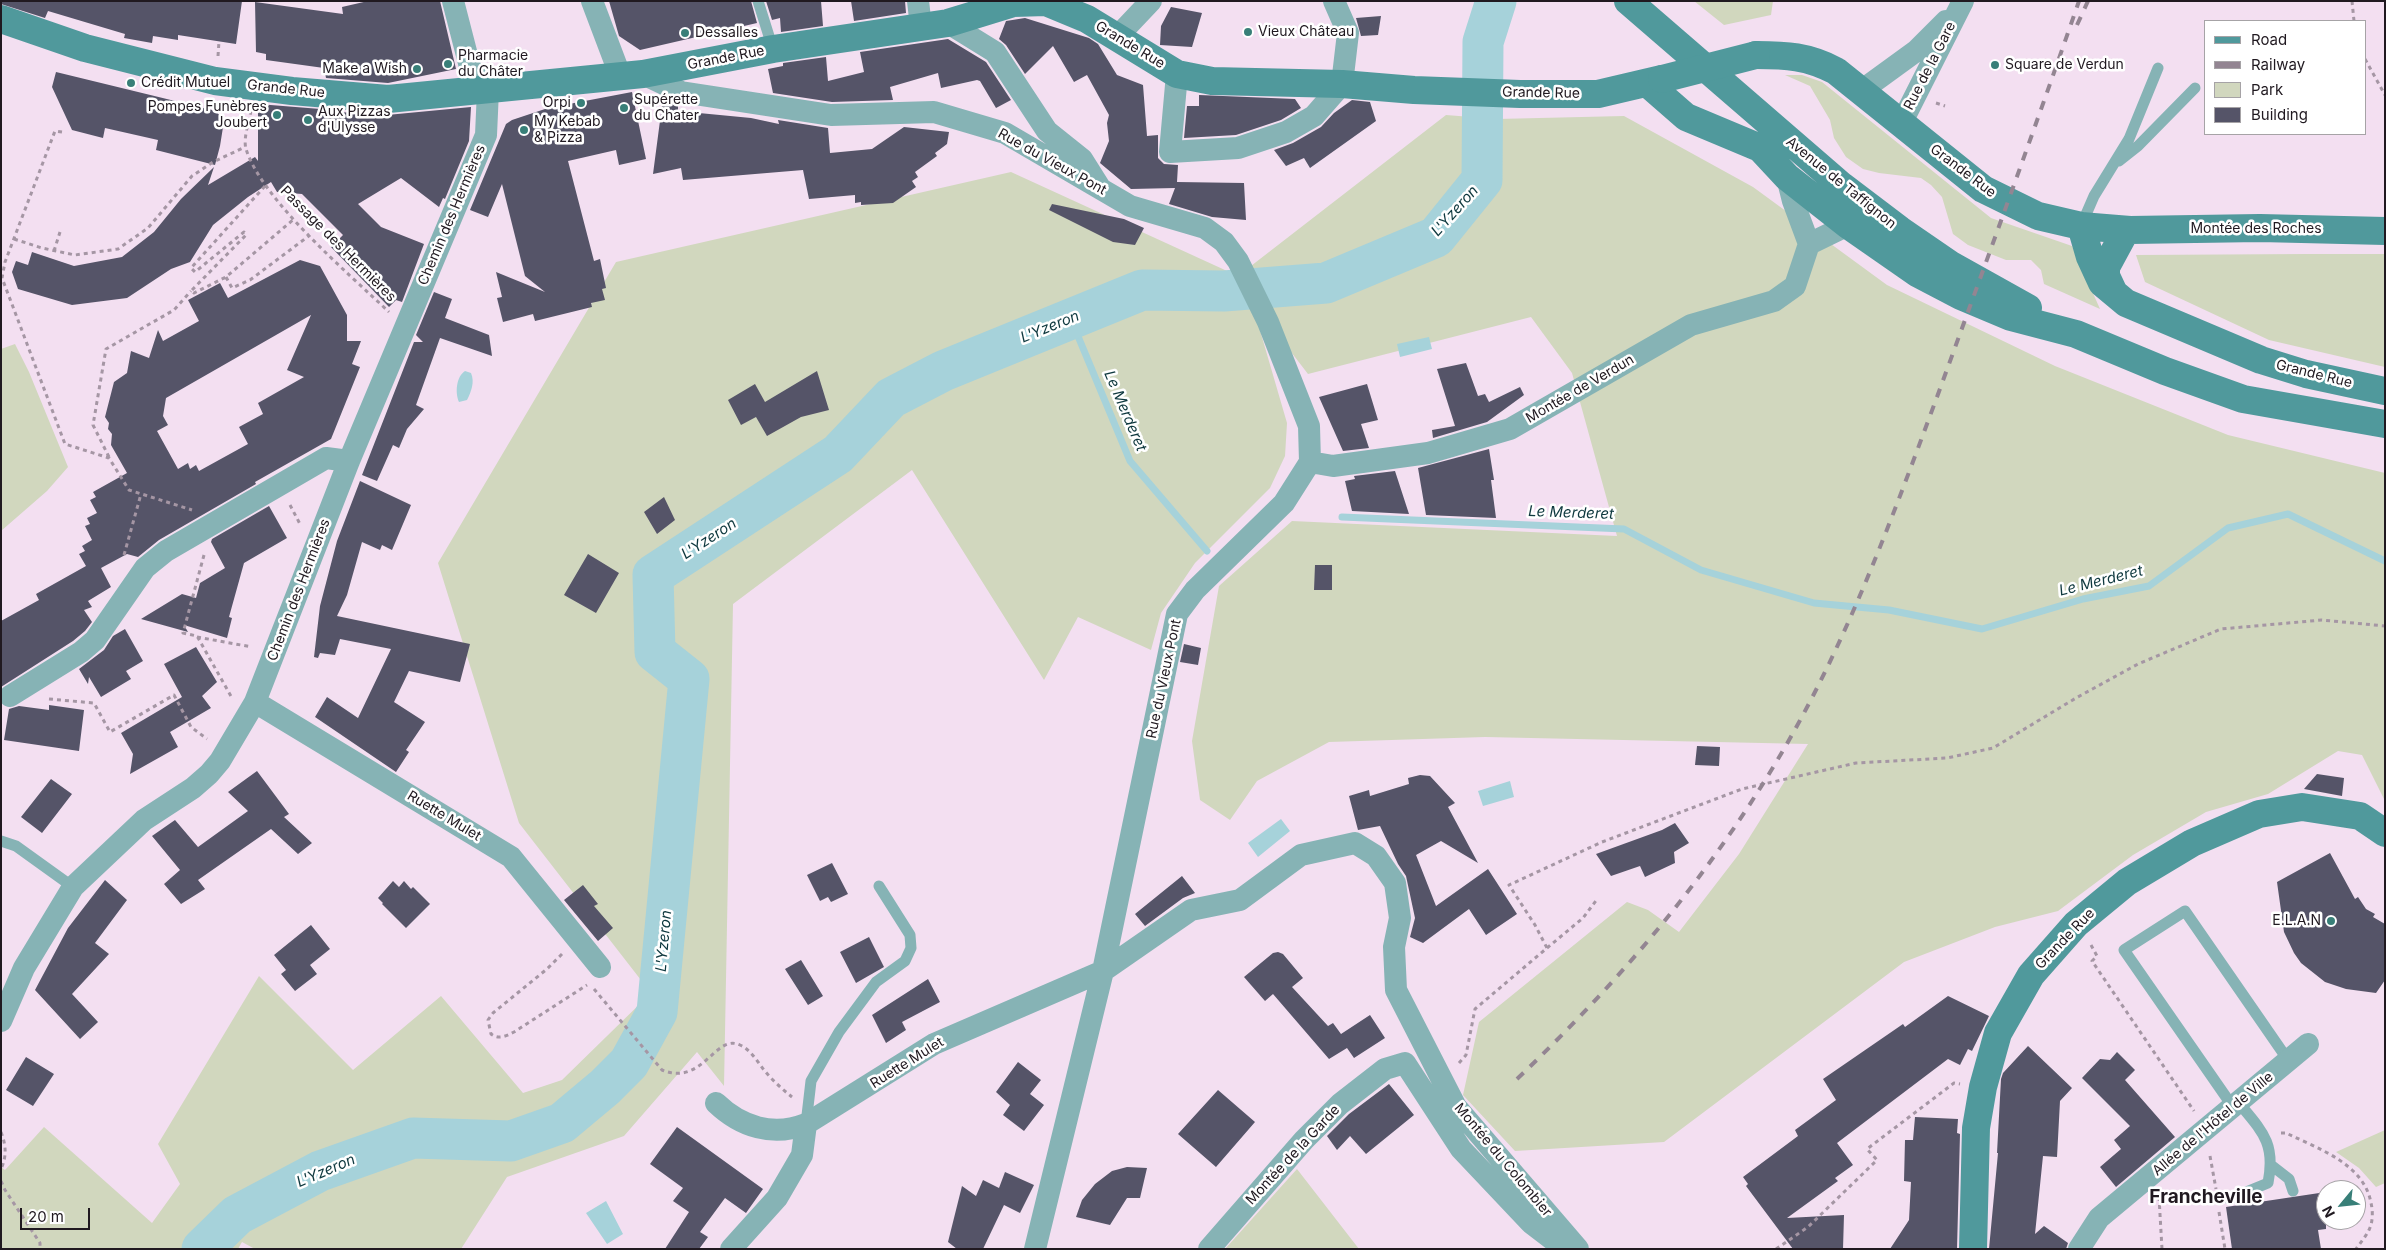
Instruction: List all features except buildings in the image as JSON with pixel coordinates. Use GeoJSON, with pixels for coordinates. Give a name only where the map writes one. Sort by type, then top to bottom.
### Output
{"type":"FeatureCollection","features":[{"type":"Feature","properties":{"kind":"street"},"geometry":{"type":"LineString","coordinates":[[453,1],[470,67],[488,90]]}},
{"type":"Feature","properties":{"kind":"street"},"geometry":{"type":"LineString","coordinates":[[592,1],[632,75]]}},
{"type":"Feature","properties":{"kind":"street"},"geometry":{"type":"LineString","coordinates":[[1116,38],[1151,1]]}},
{"type":"Feature","properties":{"kind":"street"},"geometry":{"type":"LineString","coordinates":[[1177,74],[1170,152],[1238,148],[1286,132],[1314,116],[1351,85],[1348,33],[1334,1]]}},
{"type":"Feature","properties":{"kind":"street","name":"Grande Rue"},"geometry":{"type":"LineString","coordinates":[[1,19],[85,48],[215,82],[388,99],[632,75],[773,49],[920,14],[948,23],[1013,3],[1046,2],[1087,19],[1177,74],[1212,80],[1501,93],[1598,94],[1756,55],[1793,55],[1823,64],[1861,91],[1995,196],[2038,216],[2082,226],[2126,230]]}},
{"type":"Feature","properties":{"kind":"street","name":"Rue de la Gare"},"geometry":{"type":"LineString","coordinates":[[1861,91],[1916,50],[1961,4]]}},
{"type":"Feature","properties":{"kind":"street","name":"Rue de la Gare"},"geometry":{"type":"LineString","coordinates":[[1901,124],[1961,4]]}},
{"type":"Feature","properties":{"kind":"street","name":"Avenue de Taffignon"},"geometry":{"type":"LineString","coordinates":[[1633,6],[1842,186],[1900,230],[1951,265],[2076,334]]}},
{"type":"Feature","properties":{"kind":"street"},"geometry":{"type":"LineString","coordinates":[[948,23],[995,52],[1047,131],[1082,159],[1100,189]]}},
{"type":"Feature","properties":{"kind":"street","name":"Rue du Vieux Pont"},"geometry":{"type":"LineString","coordinates":[[632,75],[681,92],[831,116],[934,112],[1005,133],[1130,206],[1205,228],[1224,242],[1238,261],[1268,322],[1309,426],[1310,462],[1284,503],[1195,590],[1177,614],[1103,970]]}},
{"type":"Feature","properties":{"kind":"street"},"geometry":{"type":"LineString","coordinates":[[1655,81],[1686,117],[1760,148],[1788,177],[1848,225],[1917,273],[1961,296],[2011,317],[2076,334],[2165,371],[2243,399],[2385,424]]}},
{"type":"Feature","properties":{"kind":"street","name":"Chemin des Hermières"},"geometry":{"type":"LineString","coordinates":[[1,1021],[24,968],[73,887],[144,820],[193,788],[209,774],[220,761],[255,702],[349,461],[486,135],[488,90]]}},
{"type":"Feature","properties":{"kind":"street"},"geometry":{"type":"LineString","coordinates":[[1788,177],[1793,201],[1809,244],[1848,225]]}},
{"type":"Feature","properties":{"kind":"street"},"geometry":{"type":"LineString","coordinates":[[2082,226],[2095,268],[2102,283],[2114,294]]}},
{"type":"Feature","properties":{"kind":"street","name":"Montée des Roches"},"geometry":{"type":"LineString","coordinates":[[2126,230],[2260,228],[2385,231]]}},
{"type":"Feature","properties":{"kind":"street"},"geometry":{"type":"LineString","coordinates":[[2114,294],[2106,276],[2106,267],[2126,230]]}},
{"type":"Feature","properties":{"kind":"street","name":"Montée de Verdun"},"geometry":{"type":"LineString","coordinates":[[1310,462],[1333,466],[1428,453],[1510,429],[1691,325],[1774,301],[1795,286],[1809,244]]}},
{"type":"Feature","properties":{"kind":"street","name":"Grande Rue"},"geometry":{"type":"LineString","coordinates":[[2114,294],[2126,302],[2261,360],[2306,374],[2385,391]]}},
{"type":"Feature","properties":{"kind":"street"},"geometry":{"type":"LineString","coordinates":[[10,696],[81,652],[96,640],[146,568],[166,551],[326,458],[349,461]]}},
{"type":"Feature","properties":{"kind":"street","name":"Ruette Mulet"},"geometry":{"type":"LineString","coordinates":[[255,702],[512,857],[600,967]]}},
{"type":"Feature","properties":{"kind":"street","name":"Grande Rue"},"geometry":{"type":"LineString","coordinates":[[1973,1249],[1976,1128],[1983,1087],[1998,1032],[2031,974],[2076,924],[2127,882],[2192,843],[2259,814],[2302,808],[2360,816],[2385,833]]}},
{"type":"Feature","properties":{"kind":"street","name":"Montée du Colombier"},"geometry":{"type":"LineString","coordinates":[[1103,970],[1191,910],[1240,900],[1301,855],[1355,842],[1376,856],[1395,884],[1400,918],[1394,947],[1396,990],[1456,1107],[1578,1249]]}},
{"type":"Feature","properties":{"kind":"street"},"geometry":{"type":"LineString","coordinates":[[1035,1249],[1103,970]]}},
{"type":"Feature","properties":{"kind":"street","name":"Ruette Mulet"},"geometry":{"type":"LineString","coordinates":[[716,1103],[727,1114],[746,1124],[769,1131],[792,1130],[807,1115],[934,1044],[1103,970]]}},
{"type":"Feature","properties":{"kind":"street","name":"Allée de l'Hôtel de Ville"},"geometry":{"type":"LineString","coordinates":[[2079,1249],[2099,1218],[2308,1044]]}},
{"type":"Feature","properties":{"kind":"street","name":"Montée de la Garde"},"geometry":{"type":"LineString","coordinates":[[1209,1249],[1304,1140],[1340,1104],[1385,1069],[1406,1062],[1461,1148],[1531,1223],[1566,1249]]}},
{"type":"Feature","properties":{"kind":"street"},"geometry":{"type":"LineString","coordinates":[[731,1249],[777,1198],[802,1155],[807,1115]]}},
{"type":"Feature","properties":{"kind":"lane"},"geometry":{"type":"LineString","coordinates":[[758,1],[773,49]]}},
{"type":"Feature","properties":{"kind":"lane"},"geometry":{"type":"LineString","coordinates":[[2082,226],[2094,196],[2129,139],[2158,68]]}},
{"type":"Feature","properties":{"kind":"lane"},"geometry":{"type":"LineString","coordinates":[[2112,167],[2138,146],[2195,88]]}},
{"type":"Feature","properties":{"kind":"lane"},"geometry":{"type":"LineString","coordinates":[[1,841],[16,846],[73,887]]}},
{"type":"Feature","properties":{"kind":"lane"},"geometry":{"type":"LineString","coordinates":[[807,1115],[811,1081],[839,1032],[876,982],[905,960],[912,948],[910,935],[879,886]]}},
{"type":"Feature","properties":{"kind":"lane"},"geometry":{"type":"LineString","coordinates":[[2229,1198],[2268,1183],[2271,1165],[2270,1150],[2265,1135],[2236,1105],[2124,950],[2185,912],[2288,1060]]}},
{"type":"Feature","properties":{"kind":"lane"},"geometry":{"type":"LineString","coordinates":[[2271,1165],[2289,1179],[2293,1191]]}},
{"type":"Feature","properties":{"kind":"path"},"geometry":{"type":"LineString","coordinates":[[2352,1],[2354,20]]}},
{"type":"Feature","properties":{"kind":"path"},"geometry":{"type":"LineString","coordinates":[[2366,61],[2385,95]]}},
{"type":"Feature","properties":{"kind":"path"},"geometry":{"type":"LineString","coordinates":[[14,239],[75,255],[118,249],[148,228],[192,176],[213,162],[245,147],[250,117]]}},
{"type":"Feature","properties":{"kind":"path"},"geometry":{"type":"LineString","coordinates":[[62,132],[55,131],[5,262],[2,278],[65,444],[109,458]]}},
{"type":"Feature","properties":{"kind":"path","name":"Passage des Hermières"},"geometry":{"type":"LineString","coordinates":[[245,147],[265,186],[294,219],[405,328]]}},
{"type":"Feature","properties":{"kind":"path"},"geometry":{"type":"LineString","coordinates":[[254,647],[183,632],[215,523],[213,517],[129,490],[109,458],[92,425],[106,350],[174,310],[246,235],[244,232],[195,272],[191,268],[265,186]]}},
{"type":"Feature","properties":{"kind":"path"},"geometry":{"type":"LineString","coordinates":[[191,291],[194,293],[226,277],[294,219]]}},
{"type":"Feature","properties":{"kind":"path"},"geometry":{"type":"LineString","coordinates":[[54,251],[60,232]]}},
{"type":"Feature","properties":{"kind":"path"},"geometry":{"type":"LineString","coordinates":[[226,277],[232,288],[250,280],[310,235]]}},
{"type":"Feature","properties":{"kind":"path"},"geometry":{"type":"LineString","coordinates":[[279,485],[304,530]]}},
{"type":"Feature","properties":{"kind":"path"},"geometry":{"type":"LineString","coordinates":[[124,556],[141,494]]}},
{"type":"Feature","properties":{"kind":"path"},"geometry":{"type":"LineString","coordinates":[[1546,948],[1535,925],[1509,885],[1611,838],[1742,789],[1775,780],[1856,763],[1948,758],[1993,748],[2076,698],[2131,669],[2221,628],[2322,620],[2385,626]]}},
{"type":"Feature","properties":{"kind":"path"},"geometry":{"type":"LineString","coordinates":[[197,636],[231,697]]}},
{"type":"Feature","properties":{"kind":"path"},"geometry":{"type":"LineString","coordinates":[[94,703],[110,732],[174,695],[192,727],[213,744]]}},
{"type":"Feature","properties":{"kind":"path"},"geometry":{"type":"LineString","coordinates":[[1444,1083],[1466,1055],[1475,1010],[1546,948],[1584,918],[1598,898]]}},
{"type":"Feature","properties":{"kind":"path"},"geometry":{"type":"LineString","coordinates":[[572,931],[572,937],[555,962],[493,1013],[488,1020],[488,1028],[495,1037],[503,1037],[587,985],[599,993],[662,1070],[674,1074],[689,1073],[699,1067],[718,1050],[729,1044],[739,1044],[749,1050],[777,1084],[792,1097],[807,1115]]}},
{"type":"Feature","properties":{"kind":"path"},"geometry":{"type":"LineString","coordinates":[[2097,956],[2092,961],[2196,1115]]}},
{"type":"Feature","properties":{"kind":"path"},"geometry":{"type":"LineString","coordinates":[[1776,1249],[1808,1227],[1877,1160],[1867,1148],[1954,1083],[1983,1087]]}},
{"type":"Feature","properties":{"kind":"path"},"geometry":{"type":"LineString","coordinates":[[1,1132],[6,1144],[6,1159],[1,1169]]}},
{"type":"Feature","properties":{"kind":"path"},"geometry":{"type":"LineString","coordinates":[[2265,1135],[2286,1133],[2335,1158],[2356,1172],[2369,1190],[2372,1210],[2370,1228],[2356,1249]]}},
{"type":"Feature","properties":{"kind":"path"},"geometry":{"type":"LineString","coordinates":[[2209,1150],[2217,1196]]}},
{"type":"Feature","properties":{"kind":"path"},"geometry":{"type":"LineString","coordinates":[[1,1180],[5,1190],[40,1243],[40,1249]]}},
{"type":"Feature","properties":{"kind":"path"},"geometry":{"type":"LineString","coordinates":[[2159,1195],[2162,1249]]}},
{"type":"Feature","properties":{"kind":"path"},"geometry":{"type":"LineString","coordinates":[[2218,1206],[2225,1249]]}},
{"type":"Feature","properties":{"kind":"green space"},"geometry":{"type":"Polygon","coordinates":[[[1694,1],[1773,1],[1771,15],[1724,25],[1694,1]]]}},
{"type":"Feature","properties":{"kind":"green space"},"geometry":{"type":"Polygon","coordinates":[[[1785,75],[1802,75],[1822,82],[1991,218],[2072,246],[2100,309],[2044,284],[2041,270],[2031,260],[2006,260],[1968,245],[1953,234],[1942,197],[1931,185],[1921,178],[1863,169],[1846,157],[1834,138],[1830,120],[1810,86],[1785,75]]]}},
{"type":"Feature","properties":{"kind":"green space"},"geometry":{"type":"Polygon","coordinates":[[[1446,115],[1497,119],[1624,116],[1753,187],[1887,285],[2055,366],[2228,435],[2385,473],[2385,801],[2362,755],[2338,751],[2268,794],[2206,812],[2133,855],[2058,911],[1995,927],[1904,962],[1664,1142],[1515,1151],[1463,1095],[1479,1022],[1627,902],[1648,910],[1679,932],[1739,854],[1808,744],[1485,737],[1329,742],[1257,781],[1230,820],[1200,800],[1192,741],[1219,586],[1292,521],[1617,536],[1572,373],[1531,317],[1308,374],[1268,322],[1257,320],[1287,423],[1285,456],[1270,488],[1195,563],[1161,613],[1151,650],[1078,617],[1044,680],[912,470],[733,604],[724,1086],[697,1052],[624,1136],[507,1177],[461,1249],[255,1249],[242,1242],[238,1249],[1,1249],[1,1167],[5,1170],[44,1127],[152,1223],[180,1184],[158,1144],[259,976],[353,1070],[441,996],[523,1093],[562,1080],[651,993],[519,823],[438,563],[616,262],[1011,172],[1238,276],[1446,115]]]}},
{"type":"Feature","properties":{"kind":"green space"},"geometry":{"type":"Polygon","coordinates":[[[2385,254],[2385,367],[2269,340],[2145,282],[2136,255],[2385,254]]]}},
{"type":"Feature","properties":{"kind":"green space"},"geometry":{"type":"Polygon","coordinates":[[[15,344],[29,372],[68,467],[47,491],[1,531],[1,349],[15,344]]]}},
{"type":"Feature","properties":{"kind":"green space"},"geometry":{"type":"Polygon","coordinates":[[[2385,1130],[2385,1183],[2376,1187],[2359,1168],[2336,1152],[2385,1130]]]}},
{"type":"Feature","properties":{"kind":"green space"},"geometry":{"type":"Polygon","coordinates":[[[1297,1169],[1359,1249],[1225,1249],[1297,1169]]]}},
{"type":"Feature","properties":{"kind":"water"},"geometry":{"type":"Polygon","coordinates":[[[1429,337],[1432,349],[1400,357],[1397,344],[1429,337]]]}},
{"type":"Feature","properties":{"kind":"water"},"geometry":{"type":"Polygon","coordinates":[[[465,371],[471,373],[472,387],[467,400],[459,402],[457,385],[465,371]]]}},
{"type":"Feature","properties":{"kind":"water"},"geometry":{"type":"Polygon","coordinates":[[[1510,781],[1514,797],[1483,806],[1478,791],[1510,781]]]}},
{"type":"Feature","properties":{"kind":"water"},"geometry":{"type":"Polygon","coordinates":[[[1281,819],[1290,831],[1258,857],[1248,843],[1281,819]]]}},
{"type":"Feature","properties":{"kind":"water"},"geometry":{"type":"Polygon","coordinates":[[[606,1201],[623,1234],[607,1244],[586,1213],[606,1201]]]}},
{"type":"Feature","properties":{"kind":"waterway","name":"L'Yzeron"},"geometry":{"type":"LineString","coordinates":[[202,1249],[237,1215],[320,1171],[413,1138],[511,1141],[562,1123],[605,1087],[629,1063],[657,1012],[689,679],[655,652],[653,575],[838,454],[891,398],[943,371],[1142,290],[1224,291],[1326,283],[1436,237],[1482,180],[1483,42],[1496,1]]}},
{"type":"Feature","properties":{"kind":"waterway","name":"Le Merderet"},"geometry":{"type":"LineString","coordinates":[[1070,317],[1130,461],[1207,551]]}},
{"type":"Feature","properties":{"kind":"waterway"},"geometry":{"type":"LineString","coordinates":[[1342,517],[1624,529],[1701,570],[1814,603],[1889,610],[1982,629],[2083,599],[2149,586],[2228,528],[2288,514],[2385,561]]}},
{"type":"Feature","properties":{"kind":"railway"},"geometry":{"type":"LineString","coordinates":[[1517,1079],[1591,1005],[1659,928],[1691,888],[1750,804],[1778,759],[1825,672],[1866,582],[1902,490],[2009,199],[2079,1]]}},
{"type":"Feature","properties":{"kind":"railway"},"geometry":{"type":"LineString","coordinates":[[2077,25],[2088,1]]}},
{"type":"Feature","properties":{"kind":"place","name":"Vieux Château"},"geometry":{"type":"Point","coordinates":[1248,32]}},
{"type":"Feature","properties":{"kind":"place","name":"Dessalles"},"geometry":{"type":"Point","coordinates":[685,33]}},
{"type":"Feature","properties":{"kind":"place","name":"Pharmacie du Châter"},"geometry":{"type":"Point","coordinates":[448,64]}},
{"type":"Feature","properties":{"kind":"place","name":"Square de Verdun"},"geometry":{"type":"Point","coordinates":[1995,65]}},
{"type":"Feature","properties":{"kind":"place","name":"Make a Wish"},"geometry":{"type":"Point","coordinates":[417,69]}},
{"type":"Feature","properties":{"kind":"place","name":"Crédit Mutuel"},"geometry":{"type":"Point","coordinates":[131,83]}},
{"type":"Feature","properties":{"kind":"place","name":"Orpi"},"geometry":{"type":"Point","coordinates":[581,103]}},
{"type":"Feature","properties":{"kind":"place","name":"Supérette du Chater"},"geometry":{"type":"Point","coordinates":[624,108]}},
{"type":"Feature","properties":{"kind":"place","name":"Pompes Funèbres Joubert"},"geometry":{"type":"Point","coordinates":[277,115]}},
{"type":"Feature","properties":{"kind":"place","name":"Aux Pizzas d'Ulysse"},"geometry":{"type":"Point","coordinates":[308,120]}},
{"type":"Feature","properties":{"kind":"place","name":"My Kebab & Pizza"},"geometry":{"type":"Point","coordinates":[524,130]}},
{"type":"Feature","properties":{"kind":"place","name":"E.L.A.N"},"geometry":{"type":"Point","coordinates":[2331,921]}},
{"type":"Feature","properties":{"kind":"district","name":"Francheville"},"geometry":{"type":"Point","coordinates":[2206,1197]}}]}
